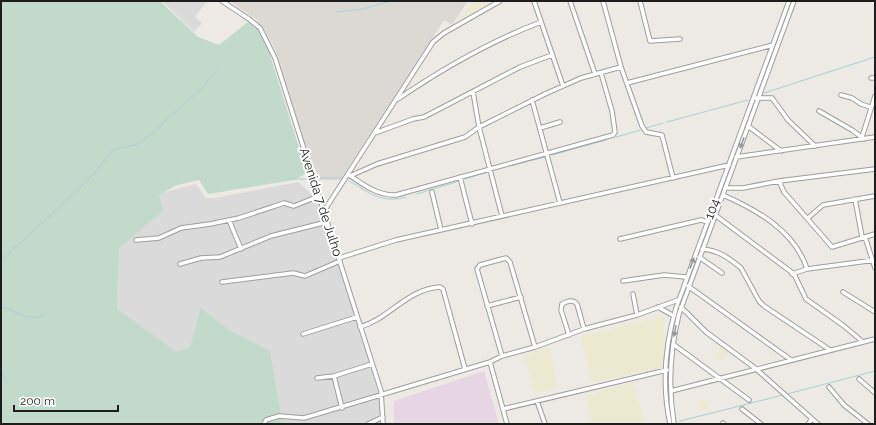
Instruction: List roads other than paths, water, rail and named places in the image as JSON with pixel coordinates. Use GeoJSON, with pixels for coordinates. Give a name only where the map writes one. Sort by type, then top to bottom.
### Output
{"type":"FeatureCollection","features":[{"type":"Feature","properties":{"kind":"street","name":"Avenida 7 de Julho"},"geometry":{"type":"LineString","coordinates":[[222,1],[250,19],[260,28],[269,44],[340,260],[382,395],[383,424]]}},
{"type":"Feature","properties":{"kind":"street"},"geometry":{"type":"LineString","coordinates":[[324,212],[349,175],[424,55],[439,36],[500,1]]}},
{"type":"Feature","properties":{"kind":"street"},"geometry":{"type":"LineString","coordinates":[[534,1],[563,86]]}},
{"type":"Feature","properties":{"kind":"street"},"geometry":{"type":"LineString","coordinates":[[570,1],[595,74]]}},
{"type":"Feature","properties":{"kind":"street"},"geometry":{"type":"LineString","coordinates":[[603,1],[620,67],[644,130],[662,135],[673,178]]}},
{"type":"Feature","properties":{"kind":"street"},"geometry":{"type":"LineString","coordinates":[[640,1],[650,41],[680,39]]}},
{"type":"Feature","properties":{"kind":"street","name":"104"},"geometry":{"type":"LineString","coordinates":[[670,424],[667,391],[669,370],[668,346],[678,300],[789,1]]}},
{"type":"Feature","properties":{"kind":"street"},"geometry":{"type":"LineString","coordinates":[[674,424],[669,370],[682,302],[794,1]]}},
{"type":"Feature","properties":{"kind":"street"},"geometry":{"type":"LineString","coordinates":[[396,101],[463,59],[517,32],[541,22]]}},
{"type":"Feature","properties":{"kind":"street"},"geometry":{"type":"LineString","coordinates":[[627,83],[773,45]]}},
{"type":"Feature","properties":{"kind":"street"},"geometry":{"type":"LineString","coordinates":[[375,133],[424,117],[520,67],[552,55]]}},
{"type":"Feature","properties":{"kind":"street"},"geometry":{"type":"LineString","coordinates":[[349,175],[377,164],[457,140],[532,100],[563,86],[595,74],[620,67]]}},
{"type":"Feature","properties":{"kind":"street"},"geometry":{"type":"LineString","coordinates":[[349,175],[371,189],[389,195],[407,192],[615,134],[612,111],[601,73]]}},
{"type":"Feature","properties":{"kind":"street"},"geometry":{"type":"LineString","coordinates":[[473,92],[479,127],[491,168],[502,216]]}},
{"type":"Feature","properties":{"kind":"street"},"geometry":{"type":"LineString","coordinates":[[841,95],[852,98],[861,104],[870,107]]}},
{"type":"Feature","properties":{"kind":"street"},"geometry":{"type":"LineString","coordinates":[[753,97],[772,98],[788,120],[815,146]]}},
{"type":"Feature","properties":{"kind":"street"},"geometry":{"type":"LineString","coordinates":[[863,138],[868,122],[870,107],[874,98]]}},
{"type":"Feature","properties":{"kind":"street"},"geometry":{"type":"LineString","coordinates":[[532,100],[560,203]]}},
{"type":"Feature","properties":{"kind":"street"},"geometry":{"type":"LineString","coordinates":[[818,111],[863,138]]}},
{"type":"Feature","properties":{"kind":"street"},"geometry":{"type":"LineString","coordinates":[[540,128],[560,122]]}},
{"type":"Feature","properties":{"kind":"street"},"geometry":{"type":"LineString","coordinates":[[748,126],[781,151]]}},
{"type":"Feature","properties":{"kind":"street"},"geometry":{"type":"LineString","coordinates":[[736,157],[875,137]]}},
{"type":"Feature","properties":{"kind":"street"},"geometry":{"type":"LineString","coordinates":[[222,282],[293,273],[306,276],[340,260],[396,240],[472,224],[734,163]]}},
{"type":"Feature","properties":{"kind":"street"},"geometry":{"type":"LineString","coordinates":[[725,188],[742,188],[780,181],[875,169]]}},
{"type":"Feature","properties":{"kind":"street"},"geometry":{"type":"LineString","coordinates":[[460,177],[472,224]]}},
{"type":"Feature","properties":{"kind":"street"},"geometry":{"type":"LineString","coordinates":[[780,181],[784,192],[832,246],[875,234]]}},
{"type":"Feature","properties":{"kind":"street"},"geometry":{"type":"LineString","coordinates":[[432,192],[441,230]]}},
{"type":"Feature","properties":{"kind":"street"},"geometry":{"type":"LineString","coordinates":[[723,195],[768,220],[786,234],[800,252],[807,269]]}},
{"type":"Feature","properties":{"kind":"street"},"geometry":{"type":"LineString","coordinates":[[136,240],[159,238],[181,228],[229,220],[284,203],[297,206],[319,196]]}},
{"type":"Feature","properties":{"kind":"street"},"geometry":{"type":"LineString","coordinates":[[808,218],[823,205],[875,196]]}},
{"type":"Feature","properties":{"kind":"street"},"geometry":{"type":"LineString","coordinates":[[855,199],[863,237],[875,268]]}},
{"type":"Feature","properties":{"kind":"street"},"geometry":{"type":"LineString","coordinates":[[715,215],[792,274],[806,299],[844,326],[863,342]]}},
{"type":"Feature","properties":{"kind":"street"},"geometry":{"type":"LineString","coordinates":[[229,220],[241,249]]}},
{"type":"Feature","properties":{"kind":"street"},"geometry":{"type":"LineString","coordinates":[[620,239],[701,220],[711,224]]}},
{"type":"Feature","properties":{"kind":"street"},"geometry":{"type":"LineString","coordinates":[[180,264],[201,258],[220,257],[276,234],[327,222]]}},
{"type":"Feature","properties":{"kind":"street"},"geometry":{"type":"LineString","coordinates":[[702,248],[718,252],[741,268],[759,301],[764,306],[830,350]]}},
{"type":"Feature","properties":{"kind":"street"},"geometry":{"type":"LineString","coordinates":[[699,257],[722,273]]}},
{"type":"Feature","properties":{"kind":"street"},"geometry":{"type":"LineString","coordinates":[[502,356],[477,269],[483,264],[502,258],[509,260],[535,347]]}},
{"type":"Feature","properties":{"kind":"street"},"geometry":{"type":"LineString","coordinates":[[792,274],[807,269],[873,260]]}},
{"type":"Feature","properties":{"kind":"street"},"geometry":{"type":"LineString","coordinates":[[624,280],[664,275],[686,277]]}},
{"type":"Feature","properties":{"kind":"street"},"geometry":{"type":"LineString","coordinates":[[688,286],[791,360]]}},
{"type":"Feature","properties":{"kind":"street"},"geometry":{"type":"LineString","coordinates":[[360,327],[369,324],[408,297],[440,287],[443,289],[465,369]]}},
{"type":"Feature","properties":{"kind":"street"},"geometry":{"type":"LineString","coordinates":[[843,292],[875,312]]}},
{"type":"Feature","properties":{"kind":"street"},"geometry":{"type":"LineString","coordinates":[[633,294],[637,316]]}},
{"type":"Feature","properties":{"kind":"street"},"geometry":{"type":"LineString","coordinates":[[488,306],[521,297]]}},
{"type":"Feature","properties":{"kind":"street"},"geometry":{"type":"LineString","coordinates":[[264,424],[266,420],[279,416],[304,418],[342,408],[490,362],[502,356],[535,347],[584,329],[637,316],[678,300],[682,302]]}},
{"type":"Feature","properties":{"kind":"street"},"geometry":{"type":"LineString","coordinates":[[569,335],[561,310],[562,304],[566,302],[573,301],[577,304],[584,329]]}},
{"type":"Feature","properties":{"kind":"street"},"geometry":{"type":"LineString","coordinates":[[658,307],[674,316]]}},
{"type":"Feature","properties":{"kind":"street"},"geometry":{"type":"LineString","coordinates":[[681,307],[706,332],[755,368],[818,424]]}},
{"type":"Feature","properties":{"kind":"street"},"geometry":{"type":"LineString","coordinates":[[303,334],[357,317]]}},
{"type":"Feature","properties":{"kind":"street"},"geometry":{"type":"LineString","coordinates":[[671,391],[755,368],[765,368],[875,339]]}},
{"type":"Feature","properties":{"kind":"street"},"geometry":{"type":"LineString","coordinates":[[673,344],[749,400]]}},
{"type":"Feature","properties":{"kind":"street"},"geometry":{"type":"LineString","coordinates":[[490,362],[507,424]]}},
{"type":"Feature","properties":{"kind":"street"},"geometry":{"type":"LineString","coordinates":[[317,378],[334,376],[372,364]]}},
{"type":"Feature","properties":{"kind":"street"},"geometry":{"type":"LineString","coordinates":[[503,409],[669,370]]}},
{"type":"Feature","properties":{"kind":"street"},"geometry":{"type":"LineString","coordinates":[[334,376],[342,408]]}},
{"type":"Feature","properties":{"kind":"street"},"geometry":{"type":"LineString","coordinates":[[859,379],[875,393]]}},
{"type":"Feature","properties":{"kind":"street"},"geometry":{"type":"LineString","coordinates":[[829,387],[844,405],[868,424]]}},
{"type":"Feature","properties":{"kind":"street"},"geometry":{"type":"LineString","coordinates":[[537,401],[545,424]]}},
{"type":"Feature","properties":{"kind":"street"},"geometry":{"type":"LineString","coordinates":[[742,409],[761,424]]}},
{"type":"Feature","properties":{"kind":"street"},"geometry":{"type":"LineString","coordinates":[[368,424],[383,416]]}},
{"type":"Feature","properties":{"kind":"street"},"geometry":{"type":"LineString","coordinates":[[303,424],[304,418]]}},
{"type":"Feature","properties":{"kind":"street"},"geometry":{"type":"LineString","coordinates":[[808,424],[812,419]]}},
{"type":"Feature","properties":{"kind":"waterway"},"geometry":{"type":"LineString","coordinates":[[336,12],[363,9],[391,1]]}},
{"type":"Feature","properties":{"kind":"waterway"},"geometry":{"type":"LineString","coordinates":[[764,93],[875,57]]}},
{"type":"Feature","properties":{"kind":"waterway"},"geometry":{"type":"LineString","coordinates":[[1,261],[91,177],[113,150],[138,144],[155,132],[200,90],[218,69]]}},
{"type":"Feature","properties":{"kind":"waterway"},"geometry":{"type":"LineString","coordinates":[[667,122],[748,100]]}},
{"type":"Feature","properties":{"kind":"waterway"},"geometry":{"type":"LineString","coordinates":[[646,128],[663,123]]}},
{"type":"Feature","properties":{"kind":"waterway"},"geometry":{"type":"LineString","coordinates":[[616,137],[641,130]]}},
{"type":"Feature","properties":{"kind":"waterway"},"geometry":{"type":"LineString","coordinates":[[552,155],[606,140]]}},
{"type":"Feature","properties":{"kind":"waterway"},"geometry":{"type":"LineString","coordinates":[[516,164],[546,157]]}},
{"type":"Feature","properties":{"kind":"waterway"},"geometry":{"type":"LineString","coordinates":[[495,170],[505,167]]}},
{"type":"Feature","properties":{"kind":"waterway"},"geometry":{"type":"LineString","coordinates":[[464,179],[489,172]]}},
{"type":"Feature","properties":{"kind":"waterway"},"geometry":{"type":"LineString","coordinates":[[317,178],[341,178]]}},
{"type":"Feature","properties":{"kind":"waterway"},"geometry":{"type":"LineString","coordinates":[[290,179],[311,179]]}},
{"type":"Feature","properties":{"kind":"waterway"},"geometry":{"type":"LineString","coordinates":[[349,181],[370,193],[383,198],[398,199],[406,197]]}},
{"type":"Feature","properties":{"kind":"waterway"},"geometry":{"type":"LineString","coordinates":[[417,194],[459,181]]}},
{"type":"Feature","properties":{"kind":"waterway"},"geometry":{"type":"LineString","coordinates":[[1,306],[28,317],[34,318],[44,314]]}},
{"type":"Feature","properties":{"kind":"waterway"},"geometry":{"type":"LineString","coordinates":[[1,371],[7,383]]}},
{"type":"Feature","properties":{"kind":"waterway"},"geometry":{"type":"LineString","coordinates":[[787,394],[875,371]]}},
{"type":"Feature","properties":{"kind":"waterway"},"geometry":{"type":"LineString","coordinates":[[680,421],[783,395]]}}]}
